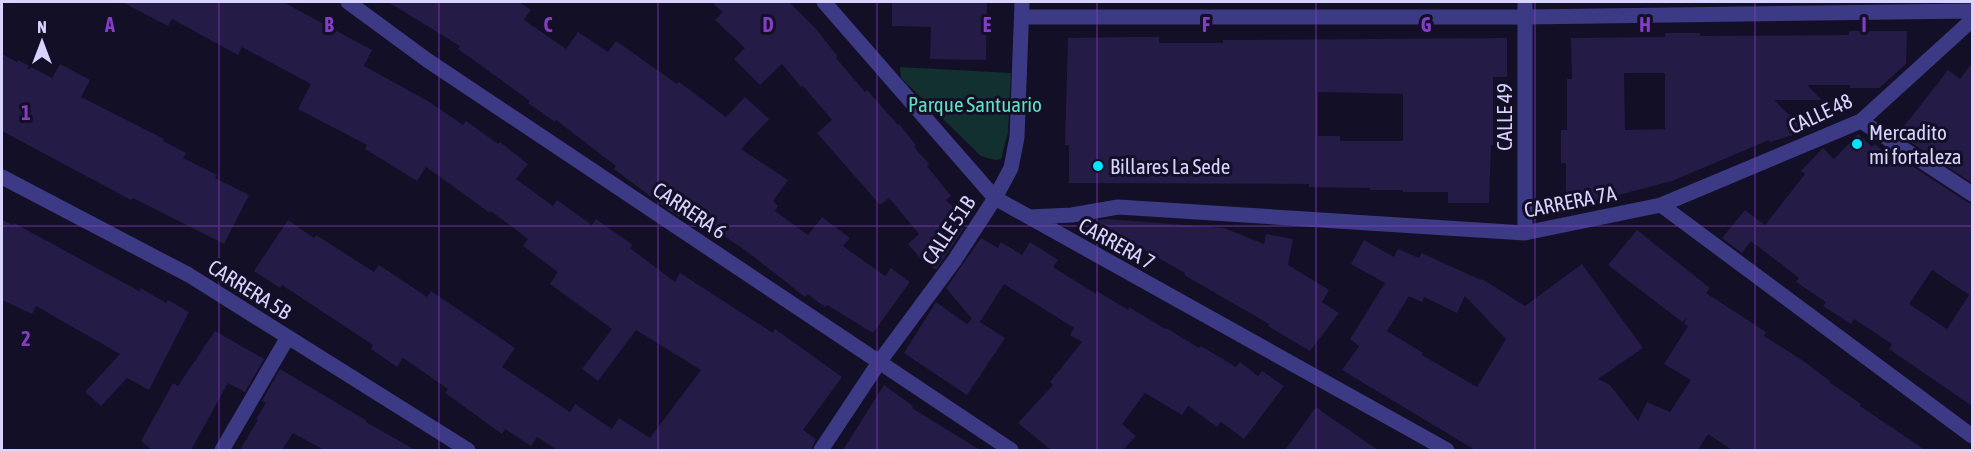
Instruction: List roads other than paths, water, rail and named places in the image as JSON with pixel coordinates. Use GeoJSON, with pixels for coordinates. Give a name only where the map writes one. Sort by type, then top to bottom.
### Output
{"type":"FeatureCollection","features":[{"type":"Feature","properties":{"kind":"street","name":"CARRERA 6"},"geometry":{"type":"LineString","coordinates":[[348,2],[427,60],[1011,450]]}},
{"type":"Feature","properties":{"kind":"street","name":"CARRERA 7"},"geometry":{"type":"LineString","coordinates":[[824,2],[996,198],[1447,450]]}},
{"type":"Feature","properties":{"kind":"street","name":"CALLE 51B"},"geometry":{"type":"LineString","coordinates":[[821,450],[880,362],[954,261],[996,198],[1011,168],[1017,136],[1022,9]]}},
{"type":"Feature","properties":{"kind":"street"},"geometry":{"type":"LineString","coordinates":[[1022,9],[1972,11]]}},
{"type":"Feature","properties":{"kind":"street","name":"CALLE 49"},"geometry":{"type":"LineString","coordinates":[[1525,9],[1525,233]]}},
{"type":"Feature","properties":{"kind":"street","name":"CALLE 48"},"geometry":{"type":"LineString","coordinates":[[1660,205],[1861,121],[1972,20]]}},
{"type":"Feature","properties":{"kind":"street"},"geometry":{"type":"LineString","coordinates":[[1861,121],[1972,194]]}},
{"type":"Feature","properties":{"kind":"street","name":"CARRERA 5B"},"geometry":{"type":"LineString","coordinates":[[2,177],[189,275],[468,450]]}},
{"type":"Feature","properties":{"kind":"street"},"geometry":{"type":"LineString","coordinates":[[1660,205],[1972,436]]}},
{"type":"Feature","properties":{"kind":"street","name":"CARRERA 7A"},"geometry":{"type":"LineString","coordinates":[[1029,217],[1072,215],[1118,207],[1525,233],[1660,205]]}},
{"type":"Feature","properties":{"kind":"street"},"geometry":{"type":"LineString","coordinates":[[222,450],[288,337]]}},
{"type":"Feature","properties":{"kind":"place","name":"Mercadito mi fortaleza"},"geometry":{"type":"Point","coordinates":[1857,144]}},
{"type":"Feature","properties":{"kind":"place","name":"Billares La Sede"},"geometry":{"type":"Point","coordinates":[1098,166]}},
{"type":"Feature","properties":{"kind":"park label","name":"Parque Santuario"},"geometry":{"type":"Point","coordinates":[975,104]}}]}
